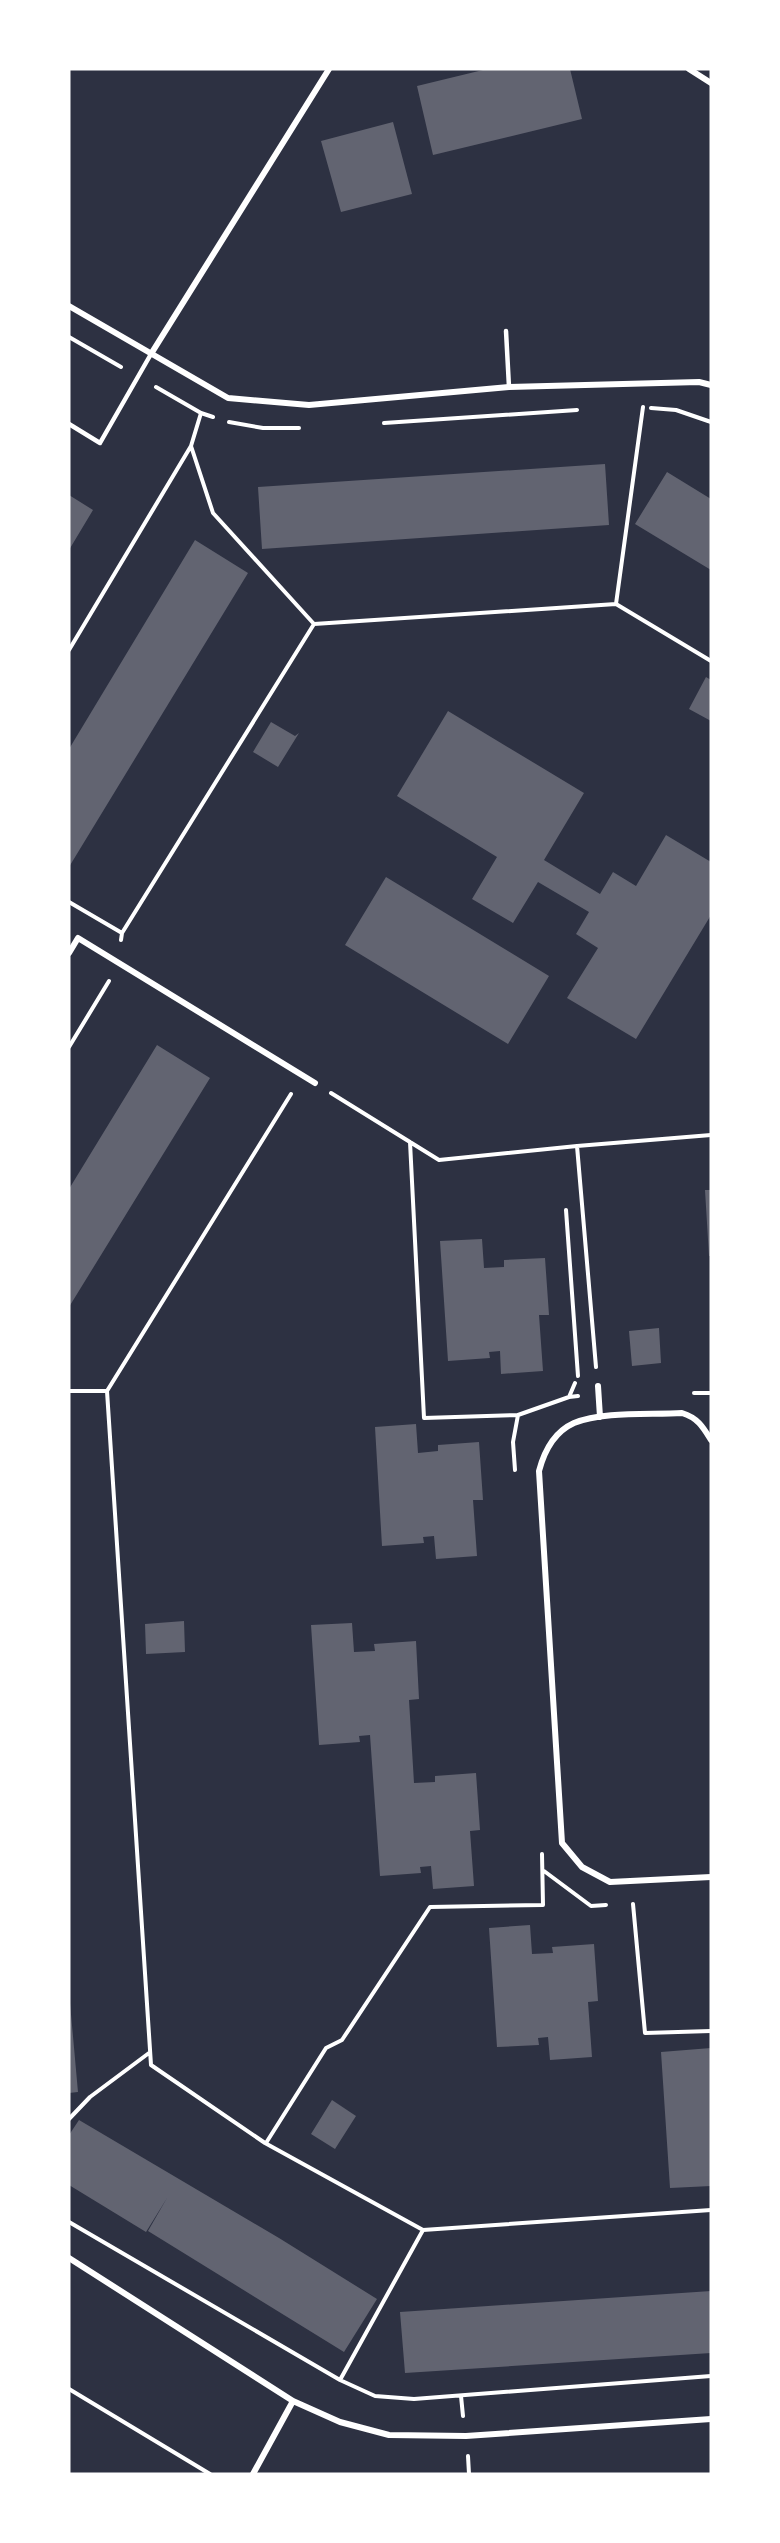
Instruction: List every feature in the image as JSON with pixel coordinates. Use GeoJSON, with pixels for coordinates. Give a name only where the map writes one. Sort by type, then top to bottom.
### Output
{"type":"FeatureCollection","features":[{"type":"Feature","properties":{"kind":"street"},"geometry":{"type":"LineString","coordinates":[[151,354],[329,69]]}},
{"type":"Feature","properties":{"kind":"street"},"geometry":{"type":"LineString","coordinates":[[688,69],[711,83]]}},
{"type":"Feature","properties":{"kind":"street"},"geometry":{"type":"LineString","coordinates":[[69,306],[228,398],[309,405],[509,387],[699,382],[711,385]]}},
{"type":"Feature","properties":{"kind":"street"},"geometry":{"type":"LineString","coordinates":[[69,952],[78,938],[315,1083]]}},
{"type":"Feature","properties":{"kind":"street"},"geometry":{"type":"LineString","coordinates":[[598,1386],[600,1417]]}},
{"type":"Feature","properties":{"kind":"street"},"geometry":{"type":"LineString","coordinates":[[711,1440],[702,1424],[682,1413],[600,1417],[573,1424],[552,1441],[543,1454],[539,1471],[562,1843],[582,1867],[610,1882],[711,1877]]}},
{"type":"Feature","properties":{"kind":"street"},"geometry":{"type":"LineString","coordinates":[[69,2258],[293,2400],[340,2422],[389,2435],[466,2436],[711,2419]]}},
{"type":"Feature","properties":{"kind":"street"},"geometry":{"type":"LineString","coordinates":[[253,2474],[293,2400]]}},
{"type":"Feature","properties":{"kind":"lane"},"geometry":{"type":"LineString","coordinates":[[506,331],[509,387]]}},
{"type":"Feature","properties":{"kind":"lane"},"geometry":{"type":"LineString","coordinates":[[69,424],[100,443],[151,354]]}},
{"type":"Feature","properties":{"kind":"path"},"geometry":{"type":"LineString","coordinates":[[633,407],[676,410],[711,422]]}},
{"type":"Feature","properties":{"kind":"path"},"geometry":{"type":"LineString","coordinates":[[616,604],[643,407]]}},
{"type":"Feature","properties":{"kind":"path"},"geometry":{"type":"LineString","coordinates":[[383,423],[579,410]]}},
{"type":"Feature","properties":{"kind":"path"},"geometry":{"type":"LineString","coordinates":[[69,650],[191,446],[201,413],[232,423],[263,428],[303,428]]}},
{"type":"Feature","properties":{"kind":"path"},"geometry":{"type":"LineString","coordinates":[[191,446],[213,513],[314,624]]}},
{"type":"Feature","properties":{"kind":"path"},"geometry":{"type":"LineString","coordinates":[[314,624],[616,604],[711,661]]}},
{"type":"Feature","properties":{"kind":"path"},"geometry":{"type":"LineString","coordinates":[[69,1047],[119,963],[122,933],[314,624]]}},
{"type":"Feature","properties":{"kind":"path"},"geometry":{"type":"LineString","coordinates":[[69,902],[122,933]]}},
{"type":"Feature","properties":{"kind":"path"},"geometry":{"type":"LineString","coordinates":[[302,1076],[107,1391],[151,2065],[266,2143],[423,2230],[711,2210]]}},
{"type":"Feature","properties":{"kind":"path"},"geometry":{"type":"LineString","coordinates":[[315,1083],[439,1160],[711,1135]]}},
{"type":"Feature","properties":{"kind":"path"},"geometry":{"type":"LineString","coordinates":[[410,1142],[424,1419],[518,1415],[569,1397],[599,1395]]}},
{"type":"Feature","properties":{"kind":"path"},"geometry":{"type":"LineString","coordinates":[[577,1146],[598,1386]]}},
{"type":"Feature","properties":{"kind":"path"},"geometry":{"type":"LineString","coordinates":[[566,1210],[578,1377],[569,1397]]}},
{"type":"Feature","properties":{"kind":"path"},"geometry":{"type":"LineString","coordinates":[[69,1391],[107,1391]]}},
{"type":"Feature","properties":{"kind":"path"},"geometry":{"type":"LineString","coordinates":[[693,1393],[711,1393]]}},
{"type":"Feature","properties":{"kind":"path"},"geometry":{"type":"LineString","coordinates":[[516,1478],[513,1442],[518,1415]]}},
{"type":"Feature","properties":{"kind":"path"},"geometry":{"type":"LineString","coordinates":[[266,2143],[326,2048],[342,2040],[430,1907],[543,1905],[541,1847]]}},
{"type":"Feature","properties":{"kind":"path"},"geometry":{"type":"LineString","coordinates":[[633,1904],[645,2033],[711,2031]]}},
{"type":"Feature","properties":{"kind":"path"},"geometry":{"type":"LineString","coordinates":[[69,2119],[90,2097],[150,2053]]}},
{"type":"Feature","properties":{"kind":"path"},"geometry":{"type":"LineString","coordinates":[[69,2222],[339,2380],[375,2397],[414,2399],[711,2376]]}},
{"type":"Feature","properties":{"kind":"path"},"geometry":{"type":"LineString","coordinates":[[339,2380],[423,2230]]}},
{"type":"Feature","properties":{"kind":"path"},"geometry":{"type":"LineString","coordinates":[[69,2389],[210,2474]]}},
{"type":"Feature","properties":{"kind":"building"},"geometry":{"type":"Polygon","coordinates":[[[487,69],[570,69],[582,119],[433,155],[417,86],[487,69]]]}},
{"type":"Feature","properties":{"kind":"building"},"geometry":{"type":"Polygon","coordinates":[[[393,122],[412,194],[341,212],[321,141],[393,122]]]}},
{"type":"Feature","properties":{"kind":"building"},"geometry":{"type":"Polygon","coordinates":[[[605,464],[609,525],[262,549],[258,487],[605,464]]]}},
{"type":"Feature","properties":{"kind":"building"},"geometry":{"type":"Polygon","coordinates":[[[667,472],[711,499],[711,570],[635,524],[667,472]]]}},
{"type":"Feature","properties":{"kind":"building"},"geometry":{"type":"Polygon","coordinates":[[[69,495],[93,510],[69,550],[69,495]]]}},
{"type":"Feature","properties":{"kind":"building"},"geometry":{"type":"Polygon","coordinates":[[[195,540],[248,573],[69,867],[69,749],[195,540]]]}},
{"type":"Feature","properties":{"kind":"building"},"geometry":{"type":"Polygon","coordinates":[[[706,677],[711,680],[711,721],[689,709],[706,677]]]}},
{"type":"Feature","properties":{"kind":"building"},"geometry":{"type":"Polygon","coordinates":[[[448,711],[584,793],[544,860],[600,894],[613,872],[636,886],[666,835],[711,862],[711,915],[636,1039],[567,998],[598,948],[576,934],[589,912],[538,882],[513,923],[472,899],[497,857],[397,796],[448,711]]]}},
{"type":"Feature","properties":{"kind":"building"},"geometry":{"type":"Polygon","coordinates":[[[271,722],[295,736],[299,733],[278,767],[253,752],[271,722]]]}},
{"type":"Feature","properties":{"kind":"building"},"geometry":{"type":"Polygon","coordinates":[[[386,877],[549,976],[508,1044],[345,945],[386,877]]]}},
{"type":"Feature","properties":{"kind":"building"},"geometry":{"type":"Polygon","coordinates":[[[157,1045],[210,1078],[69,1307],[69,1189],[157,1045]]]}},
{"type":"Feature","properties":{"kind":"building"},"geometry":{"type":"Polygon","coordinates":[[[705,1190],[711,1190],[711,1256],[709,1256],[705,1190]]]}},
{"type":"Feature","properties":{"kind":"building"},"geometry":{"type":"Polygon","coordinates":[[[482,1239],[484,1268],[504,1267],[504,1260],[545,1258],[549,1315],[539,1315],[543,1371],[501,1374],[500,1351],[489,1352],[490,1358],[448,1361],[440,1241],[482,1239]]]}},
{"type":"Feature","properties":{"kind":"building"},"geometry":{"type":"Polygon","coordinates":[[[659,1328],[661,1363],[632,1366],[629,1331],[659,1328]]]}},
{"type":"Feature","properties":{"kind":"building"},"geometry":{"type":"Polygon","coordinates":[[[416,1424],[418,1453],[438,1451],[438,1445],[479,1442],[483,1500],[473,1500],[477,1556],[436,1559],[434,1536],[423,1537],[424,1543],[382,1546],[375,1427],[416,1424]]]}},
{"type":"Feature","properties":{"kind":"building"},"geometry":{"type":"Polygon","coordinates":[[[184,1621],[185,1652],[146,1654],[145,1624],[184,1621]]]}},
{"type":"Feature","properties":{"kind":"building"},"geometry":{"type":"Polygon","coordinates":[[[352,1623],[354,1652],[375,1651],[374,1644],[416,1641],[419,1699],[409,1700],[414,1783],[435,1782],[435,1776],[476,1773],[480,1830],[470,1831],[474,1886],[433,1889],[431,1866],[420,1867],[421,1873],[380,1876],[370,1735],[359,1736],[360,1742],[319,1745],[311,1625],[352,1623]]]}},
{"type":"Feature","properties":{"kind":"building"},"geometry":{"type":"Polygon","coordinates":[[[530,1925],[532,1954],[553,1953],[552,1947],[594,1944],[598,2001],[588,2002],[592,2057],[550,2060],[548,2037],[538,2038],[539,2045],[497,2047],[489,1928],[530,1925]]]}},
{"type":"Feature","properties":{"kind":"building"},"geometry":{"type":"Polygon","coordinates":[[[69,1992],[78,2092],[69,2093],[69,1992]]]}},
{"type":"Feature","properties":{"kind":"building"},"geometry":{"type":"Polygon","coordinates":[[[711,2048],[711,2186],[670,2188],[661,2052],[711,2048]]]}},
{"type":"Feature","properties":{"kind":"building"},"geometry":{"type":"Polygon","coordinates":[[[332,2100],[356,2116],[335,2149],[311,2134],[332,2100]]]}},
{"type":"Feature","properties":{"kind":"building"},"geometry":{"type":"Polygon","coordinates":[[[79,2120],[279,2238],[377,2299],[344,2352],[148,2231],[167,2198],[146,2232],[69,2185],[69,2135],[79,2120]]]}},
{"type":"Feature","properties":{"kind":"building"},"geometry":{"type":"Polygon","coordinates":[[[711,2291],[711,2353],[405,2373],[400,2312],[711,2291]]]}}]}
